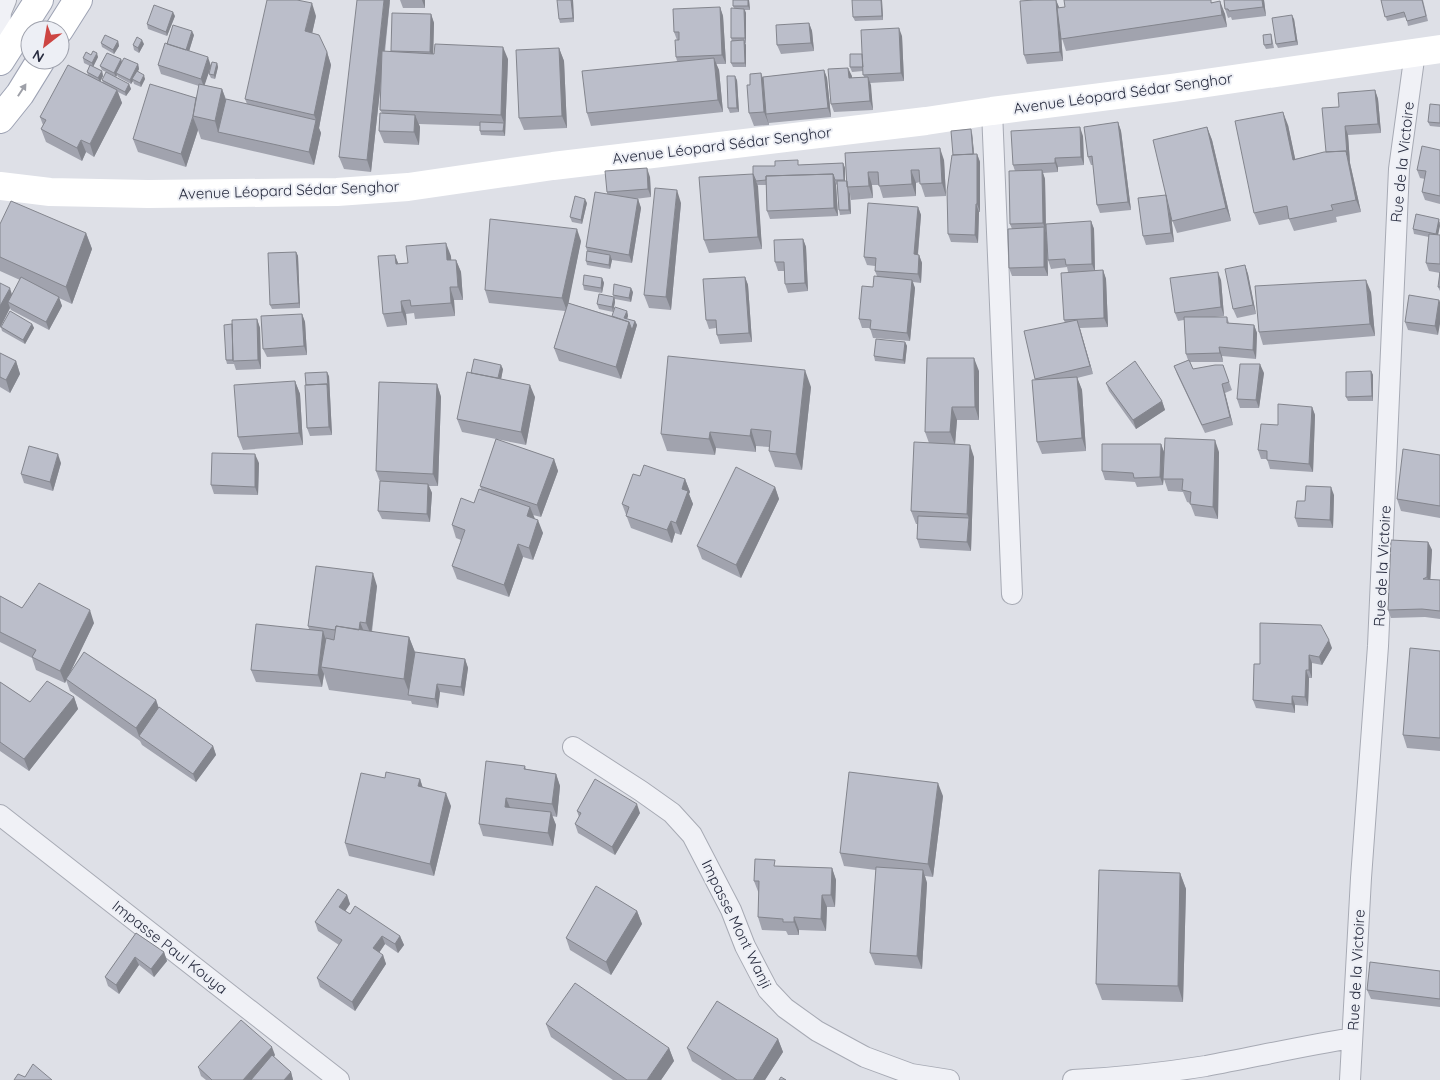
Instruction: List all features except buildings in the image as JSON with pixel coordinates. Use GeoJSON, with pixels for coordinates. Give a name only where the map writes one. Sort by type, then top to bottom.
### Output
{"type":"FeatureCollection","features":[{"type":"Feature","properties":{"kind":"street"},"geometry":{"type":"LineString","coordinates":[[0,26],[1,12],[6,0]]}},
{"type":"Feature","properties":{"kind":"street"},"geometry":{"type":"LineString","coordinates":[[2,49],[39,0]]}},
{"type":"Feature","properties":{"kind":"street"},"geometry":{"type":"LineString","coordinates":[[65,20],[78,0]]}},
{"type":"Feature","properties":{"kind":"street","name":"Avenue Léopard Sédar Senghor"},"geometry":{"type":"LineString","coordinates":[[0,186],[50,192],[148,194],[337,192],[408,187],[553,166],[926,121],[1427,51]]}},
{"type":"Feature","properties":{"kind":"street","name":"Rue de la Victoire"},"geometry":{"type":"LineString","coordinates":[[1350,1080],[1361,868],[1378,646],[1399,169],[1427,51]]}},
{"type":"Feature","properties":{"kind":"street"},"geometry":{"type":"LineString","coordinates":[[0,119],[20,94],[35,70]]}},
{"type":"Feature","properties":{"kind":"street"},"geometry":{"type":"LineString","coordinates":[[992,111],[1012,594]]}},
{"type":"Feature","properties":{"kind":"street","name":"Impasse Mont Wanji"},"geometry":{"type":"LineString","coordinates":[[573,747],[642,791],[672,813],[692,835],[731,910],[745,946],[768,990],[785,1008],[816,1031],[865,1057],[911,1074],[949,1080]]}},
{"type":"Feature","properties":{"kind":"street","name":"Impasse Paul Kouya"},"geometry":{"type":"LineString","coordinates":[[0,815],[339,1080]]}},
{"type":"Feature","properties":{"kind":"street"},"geometry":{"type":"LineString","coordinates":[[1073,1080],[1107,1078],[1204,1066],[1352,1038]]}}]}
